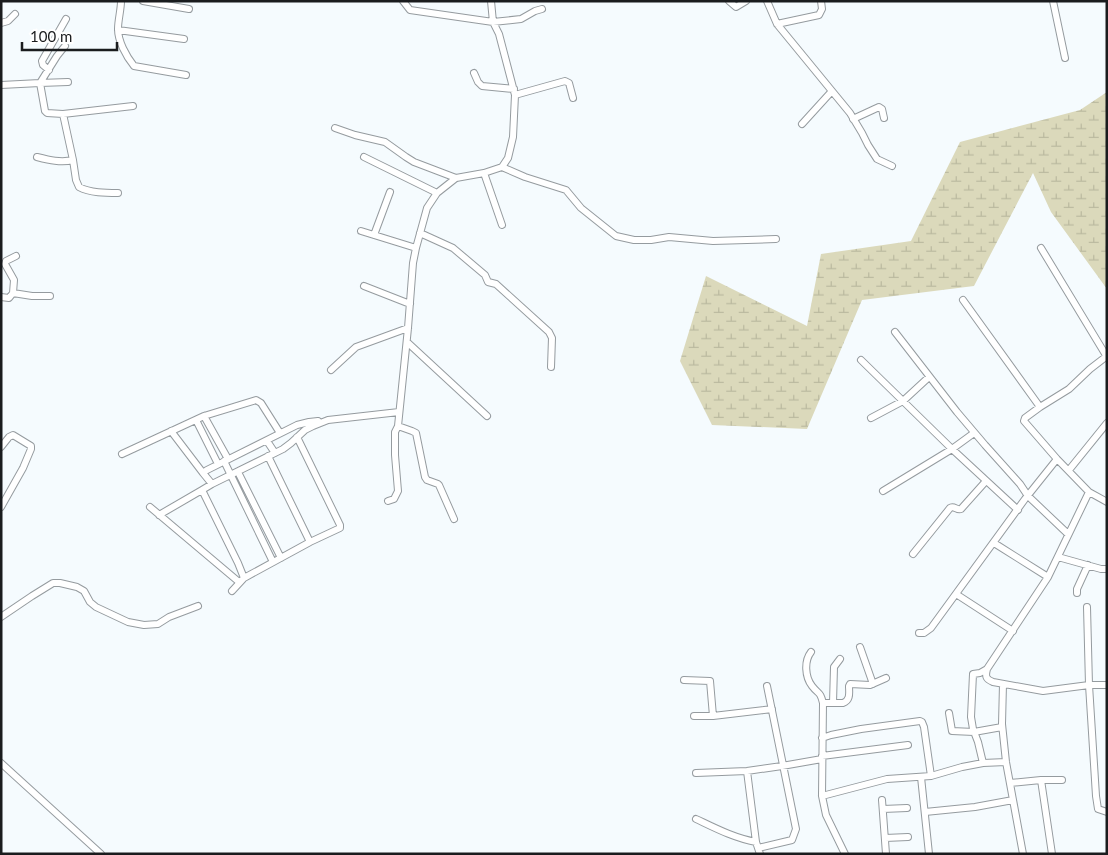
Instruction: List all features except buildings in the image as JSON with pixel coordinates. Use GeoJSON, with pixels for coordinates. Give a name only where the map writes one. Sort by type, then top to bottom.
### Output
{"type":"FeatureCollection","features":[{"type":"Feature","properties":{"kind":"street"},"geometry":{"type":"LineString","coordinates":[[122,1],[118,30],[120,41],[134,66],[186,75]]}},
{"type":"Feature","properties":{"kind":"street"},"geometry":{"type":"LineString","coordinates":[[143,1],[189,9]]}},
{"type":"Feature","properties":{"kind":"street"},"geometry":{"type":"LineString","coordinates":[[404,1],[410,10],[493,22],[521,19],[542,9]]}},
{"type":"Feature","properties":{"kind":"street"},"geometry":{"type":"LineString","coordinates":[[388,501],[394,500],[398,491],[395,432],[398,426],[413,262],[427,208],[437,193],[456,178],[484,173],[502,166],[508,158],[513,137],[514,92],[499,34],[493,22],[491,1]]}},
{"type":"Feature","properties":{"kind":"street"},"geometry":{"type":"LineString","coordinates":[[729,1],[736,7],[746,1]]}},
{"type":"Feature","properties":{"kind":"street"},"geometry":{"type":"LineString","coordinates":[[767,1],[778,24],[854,119],[877,159],[892,166]]}},
{"type":"Feature","properties":{"kind":"street"},"geometry":{"type":"LineString","coordinates":[[778,24],[819,15],[822,9],[821,1]]}},
{"type":"Feature","properties":{"kind":"street"},"geometry":{"type":"LineString","coordinates":[[1052,1],[1065,58]]}},
{"type":"Feature","properties":{"kind":"street"},"geometry":{"type":"LineString","coordinates":[[1,24],[8,21],[15,14]]}},
{"type":"Feature","properties":{"kind":"street"},"geometry":{"type":"LineString","coordinates":[[49,70],[43,65],[42,61],[66,19]]}},
{"type":"Feature","properties":{"kind":"street"},"geometry":{"type":"LineString","coordinates":[[118,30],[184,39]]}},
{"type":"Feature","properties":{"kind":"street"},"geometry":{"type":"LineString","coordinates":[[65,46],[40,83],[48,114],[133,106]]}},
{"type":"Feature","properties":{"kind":"street"},"geometry":{"type":"LineString","coordinates":[[474,72],[482,86],[514,92],[565,81],[569,83],[574,98]]}},
{"type":"Feature","properties":{"kind":"street"},"geometry":{"type":"LineString","coordinates":[[1,85],[68,82]]}},
{"type":"Feature","properties":{"kind":"street"},"geometry":{"type":"LineString","coordinates":[[802,124],[832,91]]}},
{"type":"Feature","properties":{"kind":"street"},"geometry":{"type":"LineString","coordinates":[[854,119],[879,107],[882,109],[884,118]]}},
{"type":"Feature","properties":{"kind":"street"},"geometry":{"type":"LineString","coordinates":[[63,114],[79,187],[90,191],[118,193]]}},
{"type":"Feature","properties":{"kind":"street"},"geometry":{"type":"LineString","coordinates":[[335,128],[385,142],[414,162],[456,178]]}},
{"type":"Feature","properties":{"kind":"street"},"geometry":{"type":"LineString","coordinates":[[37,157],[52,161],[66,162],[73,160]]}},
{"type":"Feature","properties":{"kind":"street"},"geometry":{"type":"LineString","coordinates":[[364,157],[437,193]]}},
{"type":"Feature","properties":{"kind":"street"},"geometry":{"type":"LineString","coordinates":[[502,166],[525,177],[566,190],[581,208],[616,236],[634,240],[669,237],[713,241],[776,239]]}},
{"type":"Feature","properties":{"kind":"street"},"geometry":{"type":"LineString","coordinates":[[484,173],[502,225]]}},
{"type":"Feature","properties":{"kind":"street"},"geometry":{"type":"LineString","coordinates":[[374,235],[390,192]]}},
{"type":"Feature","properties":{"kind":"street"},"geometry":{"type":"LineString","coordinates":[[361,231],[416,248]]}},
{"type":"Feature","properties":{"kind":"street"},"geometry":{"type":"LineString","coordinates":[[420,233],[453,248],[485,275],[489,283],[496,284],[549,332],[552,338],[551,367]]}},
{"type":"Feature","properties":{"kind":"street"},"geometry":{"type":"LineString","coordinates":[[1041,248],[1107,356],[1069,389],[1024,418],[1024,421],[1089,492],[1107,502]]}},
{"type":"Feature","properties":{"kind":"street"},"geometry":{"type":"LineString","coordinates":[[1,297],[9,298],[13,293],[13,279],[4,264],[16,256]]}},
{"type":"Feature","properties":{"kind":"street"},"geometry":{"type":"LineString","coordinates":[[364,286],[410,304]]}},
{"type":"Feature","properties":{"kind":"street"},"geometry":{"type":"LineString","coordinates":[[13,293],[50,296]]}},
{"type":"Feature","properties":{"kind":"street"},"geometry":{"type":"LineString","coordinates":[[963,300],[1040,407]]}},
{"type":"Feature","properties":{"kind":"street"},"geometry":{"type":"LineString","coordinates":[[331,370],[356,347],[408,328]]}},
{"type":"Feature","properties":{"kind":"street"},"geometry":{"type":"LineString","coordinates":[[895,332],[974,433],[1020,484],[1028,496],[1068,534]]}},
{"type":"Feature","properties":{"kind":"street"},"geometry":{"type":"LineString","coordinates":[[406,342],[487,416]]}},
{"type":"Feature","properties":{"kind":"street"},"geometry":{"type":"LineString","coordinates":[[861,360],[1018,510]]}},
{"type":"Feature","properties":{"kind":"street"},"geometry":{"type":"LineString","coordinates":[[871,418],[903,401],[929,377]]}},
{"type":"Feature","properties":{"kind":"street"},"geometry":{"type":"LineString","coordinates":[[122,454],[204,416],[258,401],[280,433]]}},
{"type":"Feature","properties":{"kind":"street"},"geometry":{"type":"LineString","coordinates":[[159,515],[212,484],[275,453],[291,443],[305,430],[322,422],[399,412]]}},
{"type":"Feature","properties":{"kind":"street"},"geometry":{"type":"LineString","coordinates":[[204,416],[223,461]]}},
{"type":"Feature","properties":{"kind":"street"},"geometry":{"type":"LineString","coordinates":[[196,420],[232,475],[273,562]]}},
{"type":"Feature","properties":{"kind":"street"},"geometry":{"type":"LineString","coordinates":[[204,473],[223,461],[297,425],[315,421],[322,422]]}},
{"type":"Feature","properties":{"kind":"street"},"geometry":{"type":"LineString","coordinates":[[1069,470],[1107,423]]}},
{"type":"Feature","properties":{"kind":"street"},"geometry":{"type":"LineString","coordinates":[[398,426],[416,433],[425,477],[427,480],[439,485],[454,519]]}},
{"type":"Feature","properties":{"kind":"street"},"geometry":{"type":"LineString","coordinates":[[171,431],[212,484]]}},
{"type":"Feature","properties":{"kind":"street"},"geometry":{"type":"LineString","coordinates":[[883,491],[952,449],[974,433]]}},
{"type":"Feature","properties":{"kind":"street"},"geometry":{"type":"LineString","coordinates":[[1,447],[13,435],[31,446],[23,468],[1,507]]}},
{"type":"Feature","properties":{"kind":"street"},"geometry":{"type":"LineString","coordinates":[[232,591],[242,580],[273,562],[339,529],[340,525],[298,437]]}},
{"type":"Feature","properties":{"kind":"street"},"geometry":{"type":"LineString","coordinates":[[267,441],[275,453]]}},
{"type":"Feature","properties":{"kind":"street"},"geometry":{"type":"LineString","coordinates":[[268,456],[310,542]]}},
{"type":"Feature","properties":{"kind":"street"},"geometry":{"type":"LineString","coordinates":[[919,633],[931,628],[1057,458]]}},
{"type":"Feature","properties":{"kind":"street"},"geometry":{"type":"LineString","coordinates":[[238,472],[281,558]]}},
{"type":"Feature","properties":{"kind":"street"},"geometry":{"type":"LineString","coordinates":[[912,554],[950,508],[960,509],[986,481]]}},
{"type":"Feature","properties":{"kind":"street"},"geometry":{"type":"LineString","coordinates":[[202,490],[238,563],[242,580]]}},
{"type":"Feature","properties":{"kind":"street"},"geometry":{"type":"LineString","coordinates":[[983,763],[971,717],[973,674],[980,673],[986,669],[1048,577],[1089,492]]}},
{"type":"Feature","properties":{"kind":"street"},"geometry":{"type":"LineString","coordinates":[[150,507],[242,580]]}},
{"type":"Feature","properties":{"kind":"street"},"geometry":{"type":"LineString","coordinates":[[994,543],[1048,577]]}},
{"type":"Feature","properties":{"kind":"street"},"geometry":{"type":"LineString","coordinates":[[1058,557],[1107,569]]}},
{"type":"Feature","properties":{"kind":"street"},"geometry":{"type":"LineString","coordinates":[[1077,593],[1088,565]]}},
{"type":"Feature","properties":{"kind":"street"},"geometry":{"type":"LineString","coordinates":[[1,617],[32,596],[53,584],[60,583],[77,586],[84,591],[90,602],[96,607],[128,622],[144,625],[158,624],[198,606]]}},
{"type":"Feature","properties":{"kind":"street"},"geometry":{"type":"LineString","coordinates":[[956,594],[1013,631]]}},
{"type":"Feature","properties":{"kind":"street"},"geometry":{"type":"LineString","coordinates":[[1086,607],[1097,805],[1098,810],[1107,812]]}},
{"type":"Feature","properties":{"kind":"street"},"geometry":{"type":"LineString","coordinates":[[860,647],[873,684]]}},
{"type":"Feature","properties":{"kind":"street"},"geometry":{"type":"LineString","coordinates":[[811,652],[806,663],[808,678],[811,685],[820,694],[823,703],[822,796],[826,815],[845,854]]}},
{"type":"Feature","properties":{"kind":"street"},"geometry":{"type":"LineString","coordinates":[[833,703],[834,667],[840,659]]}},
{"type":"Feature","properties":{"kind":"street"},"geometry":{"type":"LineString","coordinates":[[986,669],[985,675],[987,679],[993,682],[1043,691],[1089,685],[1107,685]]}},
{"type":"Feature","properties":{"kind":"street"},"geometry":{"type":"LineString","coordinates":[[823,703],[844,703],[848,700],[850,684],[870,685],[886,678]]}},
{"type":"Feature","properties":{"kind":"street"},"geometry":{"type":"LineString","coordinates":[[684,680],[710,681],[713,716]]}},
{"type":"Feature","properties":{"kind":"street"},"geometry":{"type":"LineString","coordinates":[[1003,684],[1002,727],[1006,762],[1023,854]]}},
{"type":"Feature","properties":{"kind":"street"},"geometry":{"type":"LineString","coordinates":[[696,819],[746,840],[758,848],[792,840],[796,829],[767,686]]}},
{"type":"Feature","properties":{"kind":"street"},"geometry":{"type":"LineString","coordinates":[[694,716],[713,716],[772,709]]}},
{"type":"Feature","properties":{"kind":"street"},"geometry":{"type":"LineString","coordinates":[[949,713],[952,731],[974,732],[1002,727]]}},
{"type":"Feature","properties":{"kind":"street"},"geometry":{"type":"LineString","coordinates":[[822,738],[920,720],[924,727],[931,776]]}},
{"type":"Feature","properties":{"kind":"street"},"geometry":{"type":"LineString","coordinates":[[696,773],[782,766],[822,757],[908,745]]}},
{"type":"Feature","properties":{"kind":"street"},"geometry":{"type":"LineString","coordinates":[[822,796],[887,779],[931,776],[983,763],[1006,762]]}},
{"type":"Feature","properties":{"kind":"street"},"geometry":{"type":"LineString","coordinates":[[1,763],[101,854]]}},
{"type":"Feature","properties":{"kind":"street"},"geometry":{"type":"LineString","coordinates":[[747,770],[758,848]]}},
{"type":"Feature","properties":{"kind":"street"},"geometry":{"type":"LineString","coordinates":[[922,777],[929,854]]}},
{"type":"Feature","properties":{"kind":"street"},"geometry":{"type":"LineString","coordinates":[[1041,780],[1052,854]]}},
{"type":"Feature","properties":{"kind":"street"},"geometry":{"type":"LineString","coordinates":[[1010,783],[1062,780]]}},
{"type":"Feature","properties":{"kind":"street"},"geometry":{"type":"LineString","coordinates":[[882,800],[886,854]]}},
{"type":"Feature","properties":{"kind":"street"},"geometry":{"type":"LineString","coordinates":[[925,812],[975,807],[1013,800]]}},
{"type":"Feature","properties":{"kind":"street"},"geometry":{"type":"LineString","coordinates":[[883,809],[907,808]]}},
{"type":"Feature","properties":{"kind":"street"},"geometry":{"type":"LineString","coordinates":[[885,838],[908,837]]}},
{"type":"Feature","properties":{"kind":"green space"},"geometry":{"type":"Polygon","coordinates":[[[1107,92],[1107,289],[1051,212],[1033,173],[974,286],[862,300],[807,429],[712,425],[680,361],[706,276],[807,326],[821,254],[911,241],[960,142],[1080,110],[1107,92]]]}}]}
